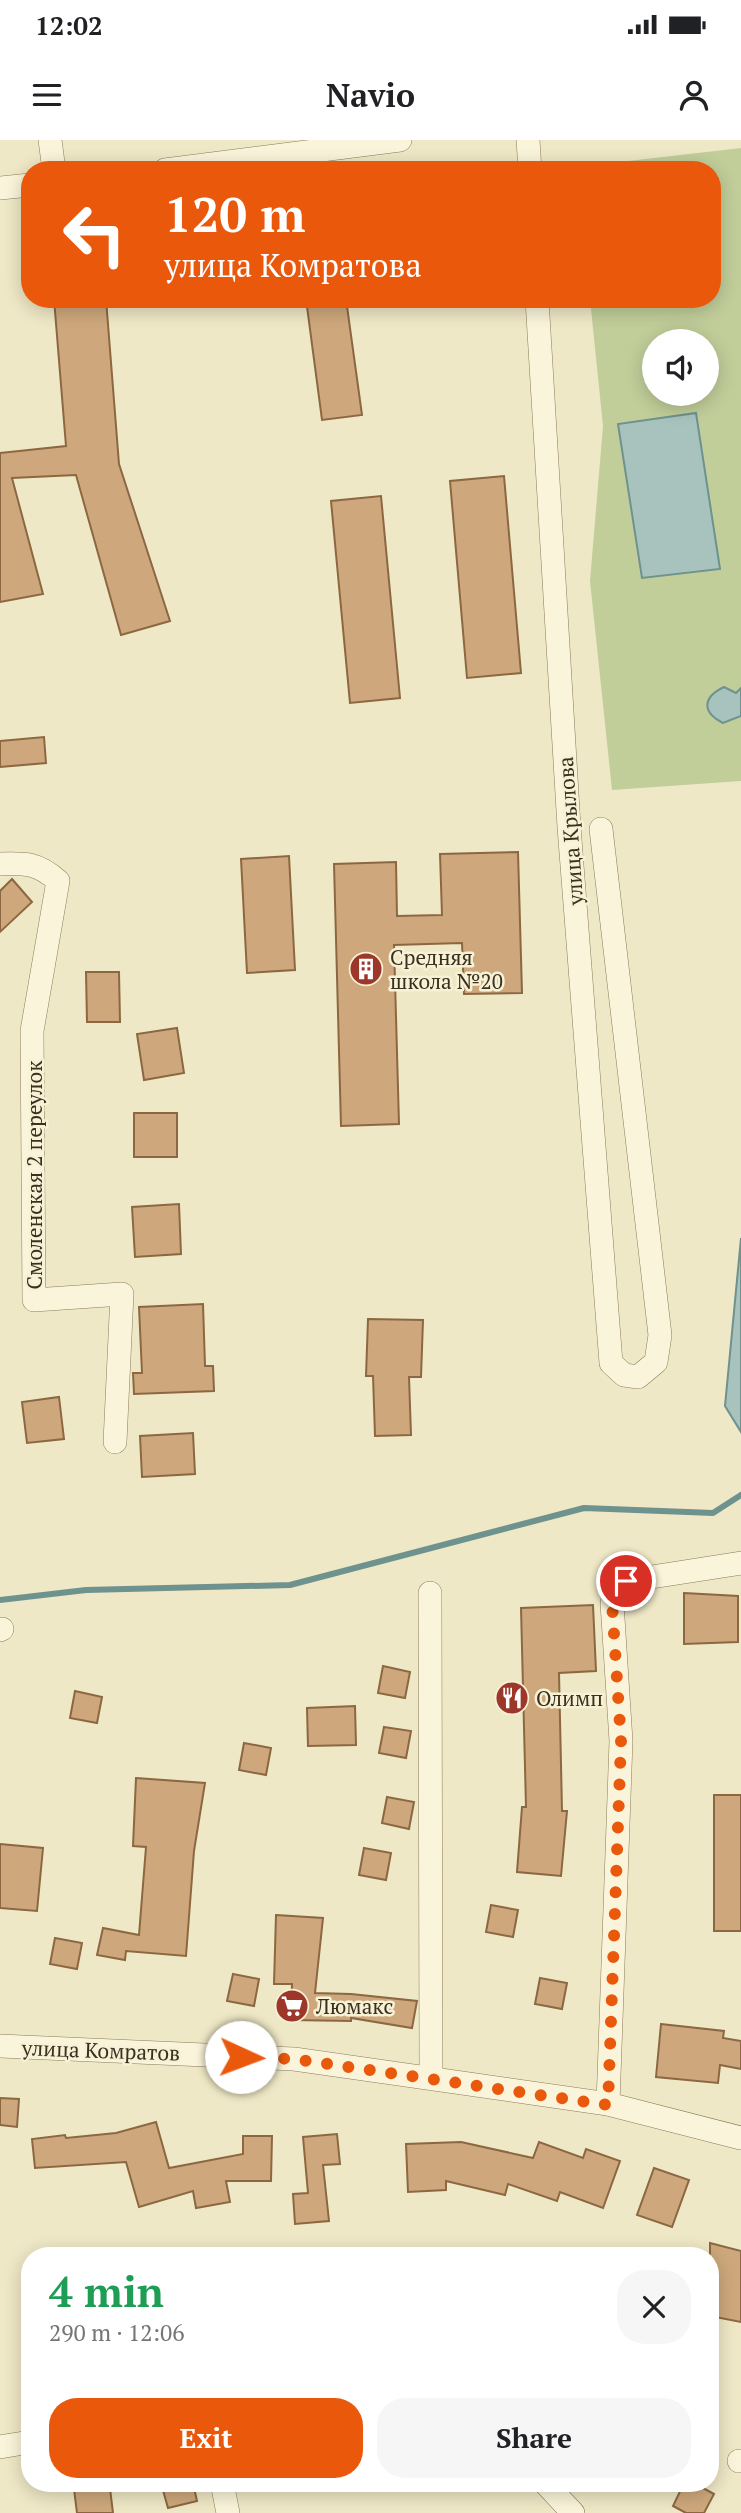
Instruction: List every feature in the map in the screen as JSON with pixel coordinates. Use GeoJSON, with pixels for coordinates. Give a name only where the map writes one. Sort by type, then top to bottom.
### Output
{"type":"FeatureCollection","features":[{"type":"Feature","properties":{"kind":"street"},"geometry":{"type":"LineString","coordinates":[[50,140],[53,161]]}},
{"type":"Feature","properties":{"kind":"street"},"geometry":{"type":"LineString","coordinates":[[212,161],[281,148],[400,140]]}},
{"type":"Feature","properties":{"kind":"street"},"geometry":{"type":"LineString","coordinates":[[528,140],[529,161]]}},
{"type":"Feature","properties":{"kind":"street"},"geometry":{"type":"LineString","coordinates":[[0,188],[21,186]]}},
{"type":"Feature","properties":{"kind":"street","name":"улица Крылова"},"geometry":{"type":"LineString","coordinates":[[538,308],[569,827],[611,1363],[624,1375],[638,1377],[656,1362],[660,1335],[601,829]]}},
{"type":"Feature","properties":{"kind":"street","name":"Смоленская 2 переулок"},"geometry":{"type":"LineString","coordinates":[[0,864],[26,863],[45,869],[58,881],[32,1031],[34,1300],[121,1294],[115,1442]]}},
{"type":"Feature","properties":{"kind":"street"},"geometry":{"type":"LineString","coordinates":[[608,2105],[621,1741],[612,1603],[626,1581],[741,1563]]}},
{"type":"Feature","properties":{"kind":"street"},"geometry":{"type":"LineString","coordinates":[[430,1593],[431,2077]]}},
{"type":"Feature","properties":{"kind":"street","name":"улица Комратов"},"geometry":{"type":"LineString","coordinates":[[0,2046],[294,2059],[608,2105],[741,2138]]}},
{"type":"Feature","properties":{"kind":"street"},"geometry":{"type":"LineString","coordinates":[[0,2447],[21,2444]]}},
{"type":"Feature","properties":{"kind":"street"},"geometry":{"type":"LineString","coordinates":[[224,2492],[228,2513]]}},
{"type":"Feature","properties":{"kind":"street"},"geometry":{"type":"LineString","coordinates":[[553,2492],[573,2513]]}},
{"type":"Feature","properties":{"kind":"green space"},"geometry":{"type":"Polygon","coordinates":[[[741,148],[741,781],[612,790],[590,581],[603,426],[591,308],[721,308],[721,161],[628,161],[741,148]]]}},
{"type":"Feature","properties":{"kind":"water"},"geometry":{"type":"Polygon","coordinates":[[[696,413],[720,569],[642,578],[618,424],[696,413]]]}},
{"type":"Feature","properties":{"kind":"water"},"geometry":{"type":"Polygon","coordinates":[[[724,687],[736,693],[741,688],[741,716],[723,723],[711,714],[707,705],[712,695],[724,687]]]}},
{"type":"Feature","properties":{"kind":"water"},"geometry":{"type":"Polygon","coordinates":[[[741,1238],[741,1432],[725,1406],[741,1238]]]}},
{"type":"Feature","properties":{"kind":"building"},"geometry":{"type":"Polygon","coordinates":[[[55,308],[107,308],[119,464],[170,621],[121,635],[76,475],[12,478],[43,594],[0,602],[0,453],[66,446],[55,308]]]}},
{"type":"Feature","properties":{"kind":"building"},"geometry":{"type":"Polygon","coordinates":[[[307,308],[347,308],[362,415],[322,420],[307,308]]]}},
{"type":"Feature","properties":{"kind":"building"},"geometry":{"type":"Polygon","coordinates":[[[504,476],[521,673],[467,678],[450,481],[504,476]]]}},
{"type":"Feature","properties":{"kind":"building"},"geometry":{"type":"Polygon","coordinates":[[[381,496],[400,698],[350,703],[331,501],[381,496]]]}},
{"type":"Feature","properties":{"kind":"building"},"geometry":{"type":"Polygon","coordinates":[[[44,737],[46,763],[0,767],[0,741],[44,737]]]}},
{"type":"Feature","properties":{"kind":"building","name":"Средняя школа №20"},"geometry":{"type":"Polygon","coordinates":[[[518,852],[522,993],[464,994],[462,943],[394,945],[399,1124],[341,1126],[334,864],[396,862],[397,916],[442,915],[440,854],[518,852]]]}},
{"type":"Feature","properties":{"kind":"building"},"geometry":{"type":"Polygon","coordinates":[[[289,856],[295,970],[247,973],[241,859],[289,856]]]}},
{"type":"Feature","properties":{"kind":"building"},"geometry":{"type":"Polygon","coordinates":[[[12,879],[32,902],[0,932],[0,891],[12,879]]]}},
{"type":"Feature","properties":{"kind":"building"},"geometry":{"type":"Polygon","coordinates":[[[86,972],[119,972],[120,1022],[87,1022],[86,972]]]}},
{"type":"Feature","properties":{"kind":"building"},"geometry":{"type":"Polygon","coordinates":[[[177,1028],[184,1073],[144,1080],[137,1034],[177,1028]]]}},
{"type":"Feature","properties":{"kind":"building"},"geometry":{"type":"Polygon","coordinates":[[[134,1113],[177,1113],[177,1157],[134,1157],[134,1113]]]}},
{"type":"Feature","properties":{"kind":"building"},"geometry":{"type":"Polygon","coordinates":[[[179,1204],[181,1254],[135,1257],[132,1207],[179,1204]]]}},
{"type":"Feature","properties":{"kind":"building"},"geometry":{"type":"Polygon","coordinates":[[[203,1304],[205,1366],[213,1366],[214,1391],[134,1394],[133,1373],[142,1373],[139,1307],[203,1304]]]}},
{"type":"Feature","properties":{"kind":"building"},"geometry":{"type":"Polygon","coordinates":[[[368,1319],[423,1320],[421,1377],[409,1377],[411,1435],[375,1436],[373,1376],[366,1376],[368,1319]]]}},
{"type":"Feature","properties":{"kind":"building"},"geometry":{"type":"Polygon","coordinates":[[[59,1397],[64,1439],[27,1443],[22,1402],[59,1397]]]}},
{"type":"Feature","properties":{"kind":"building"},"geometry":{"type":"Polygon","coordinates":[[[193,1433],[195,1474],[142,1477],[140,1436],[193,1433]]]}},
{"type":"Feature","properties":{"kind":"building"},"geometry":{"type":"Polygon","coordinates":[[[684,1593],[738,1596],[738,1642],[684,1644],[684,1593]]]}},
{"type":"Feature","properties":{"kind":"building"},"geometry":{"type":"Polygon","coordinates":[[[593,1605],[596,1671],[559,1673],[562,1811],[567,1811],[561,1876],[517,1872],[522,1807],[526,1807],[521,1608],[593,1605]]]}},
{"type":"Feature","properties":{"kind":"building"},"geometry":{"type":"Polygon","coordinates":[[[383,1666],[410,1672],[405,1698],[378,1693],[383,1666]]]}},
{"type":"Feature","properties":{"kind":"building"},"geometry":{"type":"Polygon","coordinates":[[[75,1691],[102,1697],[97,1723],[70,1718],[75,1691]]]}},
{"type":"Feature","properties":{"kind":"building"},"geometry":{"type":"Polygon","coordinates":[[[355,1706],[356,1745],[308,1746],[307,1708],[355,1706]]]}},
{"type":"Feature","properties":{"kind":"building"},"geometry":{"type":"Polygon","coordinates":[[[384,1727],[411,1731],[406,1758],[379,1753],[384,1727]]]}},
{"type":"Feature","properties":{"kind":"building"},"geometry":{"type":"Polygon","coordinates":[[[244,1743],[271,1748],[266,1775],[239,1770],[244,1743]]]}},
{"type":"Feature","properties":{"kind":"building"},"geometry":{"type":"Polygon","coordinates":[[[136,1778],[205,1783],[194,1851],[186,1956],[126,1951],[125,1960],[97,1955],[103,1928],[139,1935],[146,1847],[133,1846],[136,1778]]]}},
{"type":"Feature","properties":{"kind":"building"},"geometry":{"type":"Polygon","coordinates":[[[714,1795],[741,1795],[741,1931],[714,1931],[714,1795]]]}},
{"type":"Feature","properties":{"kind":"building"},"geometry":{"type":"Polygon","coordinates":[[[387,1797],[414,1802],[409,1829],[382,1823],[387,1797]]]}},
{"type":"Feature","properties":{"kind":"building"},"geometry":{"type":"Polygon","coordinates":[[[0,1844],[43,1848],[37,1911],[0,1908],[0,1844]]]}},
{"type":"Feature","properties":{"kind":"building"},"geometry":{"type":"Polygon","coordinates":[[[364,1848],[391,1853],[386,1880],[359,1875],[364,1848]]]}},
{"type":"Feature","properties":{"kind":"building"},"geometry":{"type":"Polygon","coordinates":[[[491,1905],[518,1910],[513,1937],[486,1932],[491,1905]]]}},
{"type":"Feature","properties":{"kind":"building"},"geometry":{"type":"Polygon","coordinates":[[[276,1915],[323,1918],[315,1993],[417,2001],[412,2028],[351,2018],[351,2021],[291,2020],[292,1984],[274,1984],[276,1915]]]}},
{"type":"Feature","properties":{"kind":"building"},"geometry":{"type":"Polygon","coordinates":[[[55,1938],[82,1943],[77,1969],[50,1964],[55,1938]]]}},
{"type":"Feature","properties":{"kind":"building"},"geometry":{"type":"Polygon","coordinates":[[[233,1974],[259,1979],[254,2006],[227,2001],[233,1974]]]}},
{"type":"Feature","properties":{"kind":"building"},"geometry":{"type":"Polygon","coordinates":[[[540,1978],[567,1983],[562,2009],[535,2004],[540,1978]]]}},
{"type":"Feature","properties":{"kind":"building"},"geometry":{"type":"Polygon","coordinates":[[[661,2024],[724,2031],[723,2038],[741,2041],[741,2069],[720,2065],[718,2083],[656,2077],[661,2024]]]}},
{"type":"Feature","properties":{"kind":"building"},"geometry":{"type":"Polygon","coordinates":[[[0,2098],[19,2099],[17,2127],[0,2125],[0,2098]]]}},
{"type":"Feature","properties":{"kind":"building"},"geometry":{"type":"Polygon","coordinates":[[[156,2122],[169,2168],[243,2154],[243,2136],[272,2136],[271,2181],[226,2181],[230,2202],[196,2208],[193,2191],[139,2207],[126,2162],[35,2168],[32,2139],[116,2133],[156,2122]]]}},
{"type":"Feature","properties":{"kind":"building"},"geometry":{"type":"Polygon","coordinates":[[[337,2134],[340,2164],[323,2165],[329,2221],[295,2224],[293,2194],[308,2193],[303,2137],[337,2134]]]}},
{"type":"Feature","properties":{"kind":"building"},"geometry":{"type":"Polygon","coordinates":[[[461,2142],[533,2158],[539,2142],[583,2158],[586,2149],[620,2161],[603,2208],[560,2192],[557,2201],[508,2184],[505,2195],[446,2181],[446,2190],[408,2192],[406,2144],[461,2142]]]}},
{"type":"Feature","properties":{"kind":"building"},"geometry":{"type":"Polygon","coordinates":[[[654,2168],[689,2180],[672,2227],[637,2215],[654,2168]]]}},
{"type":"Feature","properties":{"kind":"building"},"geometry":{"type":"Polygon","coordinates":[[[710,2243],[741,2251],[741,2322],[719,2318],[719,2247],[710,2247],[710,2243]]]}},
{"type":"Feature","properties":{"kind":"building"},"geometry":{"type":"Polygon","coordinates":[[[74,2492],[110,2492],[113,2513],[77,2513],[74,2492]]]}},
{"type":"Feature","properties":{"kind":"building"},"geometry":{"type":"Polygon","coordinates":[[[164,2492],[195,2492],[197,2501],[168,2508],[164,2492]]]}},
{"type":"Feature","properties":{"kind":"building"},"geometry":{"type":"Polygon","coordinates":[[[680,2492],[714,2494],[704,2513],[686,2513],[673,2506],[680,2492]]]}},
{"type":"Feature","properties":{"kind":"waterway"},"geometry":{"type":"LineString","coordinates":[[0,1600],[86,1590],[290,1585],[584,1508],[713,1513],[741,1495]]}},
{"type":"Feature","properties":{"kind":"place","name":"Средняя школа №20"},"geometry":{"type":"Point","coordinates":[366,969]}},
{"type":"Feature","properties":{"kind":"place","name":"Олимп"},"geometry":{"type":"Point","coordinates":[512,1698]}},
{"type":"Feature","properties":{"kind":"place","name":"Люмакс"},"geometry":{"type":"Point","coordinates":[292,2006]}},
{"type":"Feature","properties":{"kind":"route"},"geometry":{"type":"LineString","coordinates":[[241,2057],[294,2059],[608,2105],[621,1741],[612,1603],[626,1581]]}}]}
